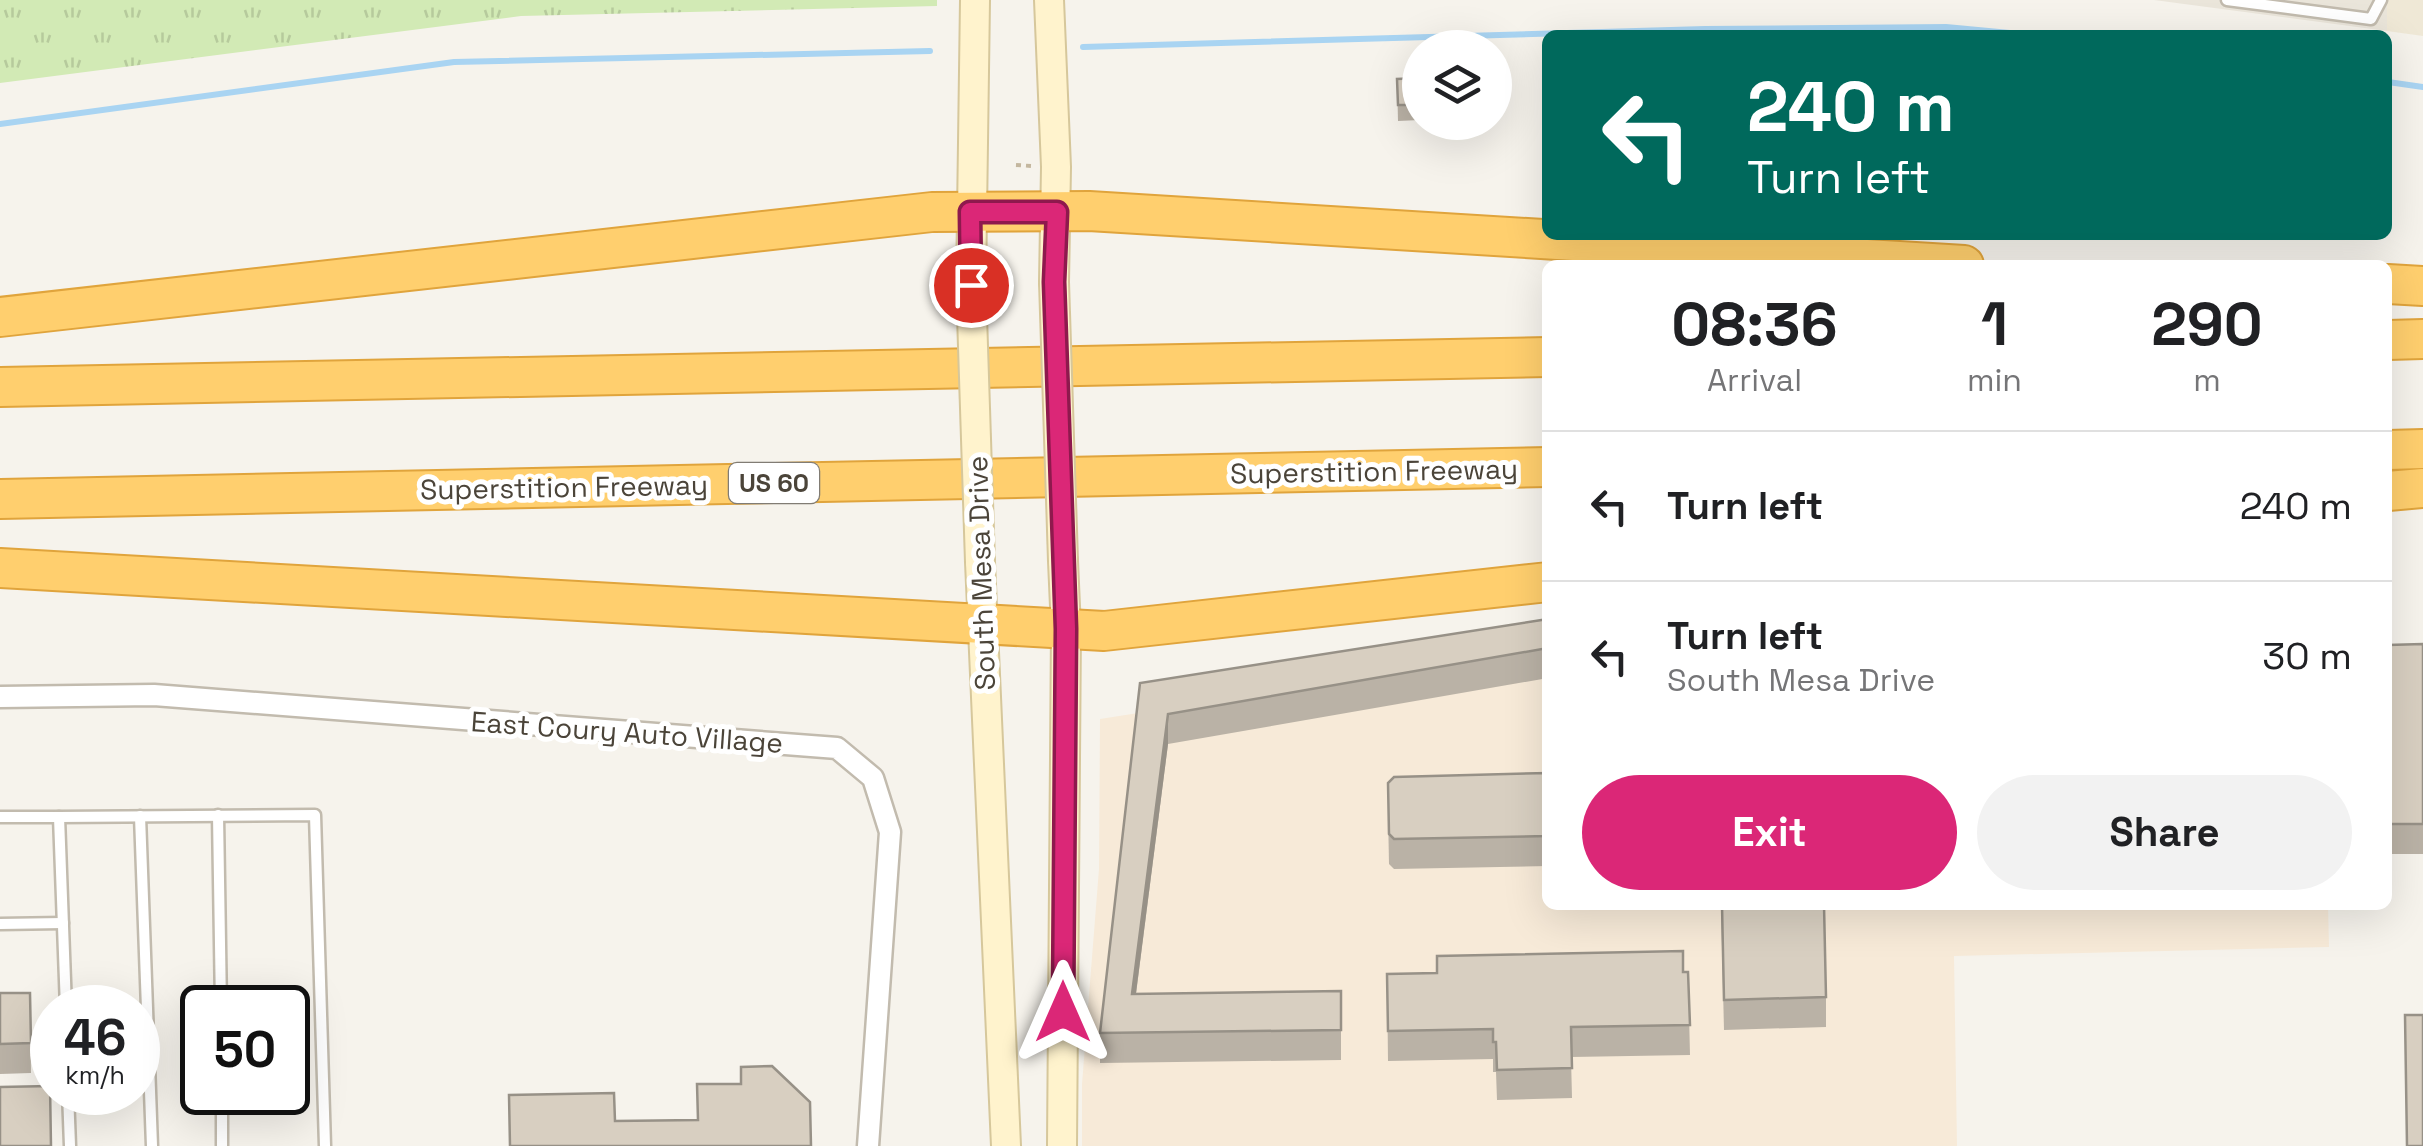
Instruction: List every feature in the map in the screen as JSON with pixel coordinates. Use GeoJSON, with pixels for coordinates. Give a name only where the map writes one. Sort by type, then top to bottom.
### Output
{"type":"FeatureCollection","features":[{"type":"Feature","properties":{"kind":"highway"},"geometry":{"type":"LineString","coordinates":[[0,316],[932,212],[1057,212],[1542,237]]}},
{"type":"Feature","properties":{"kind":"highway"},"geometry":{"type":"LineString","coordinates":[[1580,240],[1887,260]]}},
{"type":"Feature","properties":{"kind":"highway"},"geometry":{"type":"LineString","coordinates":[[2392,284],[2423,286]]}},
{"type":"Feature","properties":{"kind":"highway"},"geometry":{"type":"LineString","coordinates":[[2392,340],[2423,339]]}},
{"type":"Feature","properties":{"kind":"highway"},"geometry":{"type":"LineString","coordinates":[[0,388],[1542,357]]}},
{"type":"Feature","properties":{"kind":"highway"},"geometry":{"type":"LineString","coordinates":[[2392,450],[2423,449]]}},
{"type":"Feature","properties":{"kind":"highway","name":"Superstition Freeway"},"geometry":{"type":"LineString","coordinates":[[0,499],[1542,467]]}},
{"type":"Feature","properties":{"kind":"highway"},"geometry":{"type":"LineString","coordinates":[[2392,490],[2423,488]]}},
{"type":"Feature","properties":{"kind":"highway"},"geometry":{"type":"LineString","coordinates":[[0,568],[1104,631],[1542,583]]}},
{"type":"Feature","properties":{"kind":"main road","name":"South Mesa Drive"},"geometry":{"type":"LineString","coordinates":[[974,0],[971,285],[1006,1146]]}},
{"type":"Feature","properties":{"kind":"main road"},"geometry":{"type":"LineString","coordinates":[[1050,0],[1057,212],[1054,282],[1066,629],[1062,1146]]}},
{"type":"Feature","properties":{"kind":"street","name":"East Coury Auto Village"},"geometry":{"type":"LineString","coordinates":[[0,697],[154,695],[837,748],[873,778],[890,832],[868,1146]]}},
{"type":"Feature","properties":{"kind":"lane"},"geometry":{"type":"LineString","coordinates":[[2227,0],[2371,19],[2381,0]]}},
{"type":"Feature","properties":{"kind":"lane"},"geometry":{"type":"LineString","coordinates":[[218,815],[220,985]]}},
{"type":"Feature","properties":{"kind":"lane"},"geometry":{"type":"LineString","coordinates":[[0,817],[315,815],[325,1146]]}},
{"type":"Feature","properties":{"kind":"lane"},"geometry":{"type":"LineString","coordinates":[[59,816],[65,985]]}},
{"type":"Feature","properties":{"kind":"lane"},"geometry":{"type":"LineString","coordinates":[[140,816],[152,1146]]}},
{"type":"Feature","properties":{"kind":"lane"},"geometry":{"type":"LineString","coordinates":[[0,924],[62,923]]}},
{"type":"Feature","properties":{"kind":"lane"},"geometry":{"type":"LineString","coordinates":[[69,1115],[70,1146]]}},
{"type":"Feature","properties":{"kind":"lane"},"geometry":{"type":"LineString","coordinates":[[222,1115],[222,1146]]}},
{"type":"Feature","properties":{"kind":"path"},"geometry":{"type":"LineString","coordinates":[[1016,165],[1039,166]]}},
{"type":"Feature","properties":{"kind":"shaded area"},"geometry":{"type":"Polygon","coordinates":[[[2154,0],[2387,0],[2387,30],[2154,0]]]}},
{"type":"Feature","properties":{"kind":"shaded area"},"geometry":{"type":"Polygon","coordinates":[[[2387,0],[2423,0],[2423,36],[2387,30],[2387,0]]]}},
{"type":"Feature","properties":{"kind":"shaded area"},"geometry":{"type":"Polygon","coordinates":[[[1542,650],[1542,910],[2328,910],[2329,947],[1954,956],[1957,1146],[1082,1146],[1082,1084],[1099,869],[1100,719],[1542,650]]]}},
{"type":"Feature","properties":{"kind":"green space"},"geometry":{"type":"Polygon","coordinates":[[[0,0],[937,0],[937,6],[521,16],[0,83],[0,0]]]}},
{"type":"Feature","properties":{"kind":"building"},"geometry":{"type":"Polygon","coordinates":[[[1397,79],[1402,79],[1402,105],[1398,105],[1397,79]]]}},
{"type":"Feature","properties":{"kind":"building"},"geometry":{"type":"Polygon","coordinates":[[[1542,620],[1542,649],[1168,714],[1132,994],[1341,991],[1341,1030],[1100,1033],[1140,683],[1542,620]]]}},
{"type":"Feature","properties":{"kind":"building"},"geometry":{"type":"Polygon","coordinates":[[[2423,644],[2423,824],[2392,824],[2392,645],[2423,644]]]}},
{"type":"Feature","properties":{"kind":"building"},"geometry":{"type":"Polygon","coordinates":[[[1542,773],[1542,836],[1394,839],[1389,834],[1388,783],[1394,777],[1542,773]]]}},
{"type":"Feature","properties":{"kind":"building"},"geometry":{"type":"Polygon","coordinates":[[[1722,910],[1824,910],[1826,997],[1724,1000],[1722,910]]]}},
{"type":"Feature","properties":{"kind":"building"},"geometry":{"type":"Polygon","coordinates":[[[1683,951],[1683,972],[1688,972],[1690,1025],[1571,1027],[1572,1068],[1497,1070],[1493,1029],[1388,1031],[1387,974],[1437,973],[1437,956],[1683,951]]]}},
{"type":"Feature","properties":{"kind":"building"},"geometry":{"type":"Polygon","coordinates":[[[0,993],[30,993],[30,1043],[0,1044],[0,993]]]}},
{"type":"Feature","properties":{"kind":"building"},"geometry":{"type":"Polygon","coordinates":[[[2405,1015],[2423,1015],[2423,1146],[2407,1146],[2405,1015]]]}},
{"type":"Feature","properties":{"kind":"building"},"geometry":{"type":"Polygon","coordinates":[[[772,1066],[810,1102],[811,1146],[510,1146],[509,1095],[614,1093],[615,1121],[698,1120],[697,1084],[741,1084],[741,1067],[772,1066]]]}},
{"type":"Feature","properties":{"kind":"building"},"geometry":{"type":"Polygon","coordinates":[[[30,1086],[30,1115],[50,1115],[51,1146],[0,1146],[0,1087],[30,1086]]]}},
{"type":"Feature","properties":{"kind":"waterway"},"geometry":{"type":"LineString","coordinates":[[1670,30],[1978,30]]}},
{"type":"Feature","properties":{"kind":"waterway"},"geometry":{"type":"LineString","coordinates":[[1083,47],[1542,34]]}},
{"type":"Feature","properties":{"kind":"waterway"},"geometry":{"type":"LineString","coordinates":[[0,124],[454,62],[930,51]]}},
{"type":"Feature","properties":{"kind":"waterway"},"geometry":{"type":"LineString","coordinates":[[2392,83],[2423,87]]}},
{"type":"Feature","properties":{"kind":"route"},"geometry":{"type":"LineString","coordinates":[[971,285],[970,212],[1057,212],[1054,282],[1066,629],[1063,1012]]}}]}
